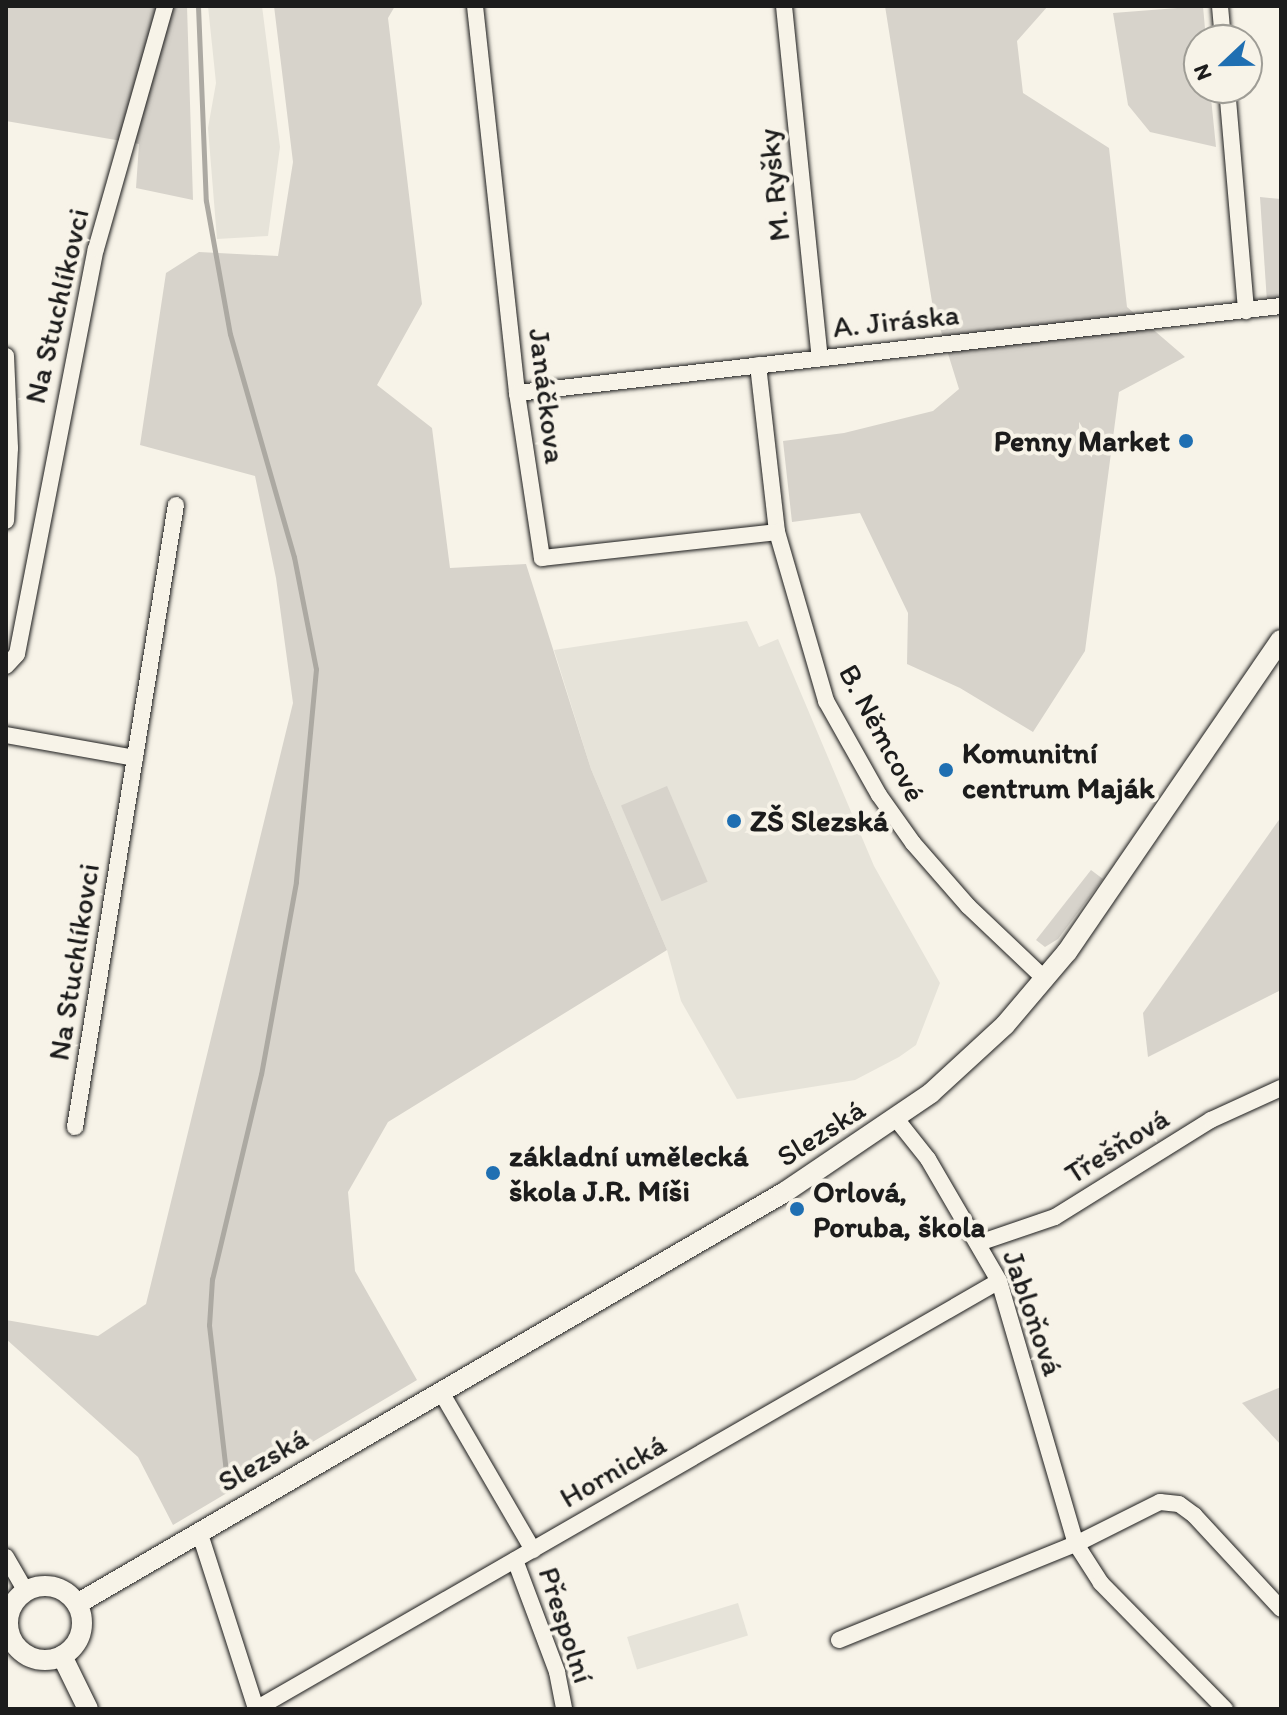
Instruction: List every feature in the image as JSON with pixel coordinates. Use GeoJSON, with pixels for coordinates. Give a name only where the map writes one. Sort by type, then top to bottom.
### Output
{"type":"FeatureCollection","features":[{"type":"Feature","properties":{"kind":"street","name":"Na Stuchlíkovci"},"geometry":{"type":"LineString","coordinates":[[6,666],[17,654],[96,249],[165,6]]}},
{"type":"Feature","properties":{"kind":"street","name":"Janáčkova"},"geometry":{"type":"LineString","coordinates":[[475,6],[517,393],[542,558],[777,532]]}},
{"type":"Feature","properties":{"kind":"street","name":"M. Ryšky"},"geometry":{"type":"LineString","coordinates":[[784,6],[820,358]]}},
{"type":"Feature","properties":{"kind":"street"},"geometry":{"type":"LineString","coordinates":[[1228,104],[1246,311]]}},
{"type":"Feature","properties":{"kind":"street","name":"A. Jiráska"},"geometry":{"type":"LineString","coordinates":[[517,393],[1281,306]]}},
{"type":"Feature","properties":{"kind":"street","name":"Na Stuchlíkovci"},"geometry":{"type":"LineString","coordinates":[[6,356],[10,448],[6,521]]}},
{"type":"Feature","properties":{"kind":"street","name":"B. Němcové"},"geometry":{"type":"LineString","coordinates":[[758,365],[777,532],[826,701],[879,795],[968,906],[1045,979]]}},
{"type":"Feature","properties":{"kind":"street","name":"Na Stuchlíkovci"},"geometry":{"type":"LineString","coordinates":[[75,1127],[176,505]]}},
{"type":"Feature","properties":{"kind":"street","name":"Slezská"},"geometry":{"type":"LineString","coordinates":[[77,1604],[763,1205],[897,1120],[984,1046],[1045,979],[1281,640]]}},
{"type":"Feature","properties":{"kind":"street"},"geometry":{"type":"LineString","coordinates":[[6,735],[135,758]]}},
{"type":"Feature","properties":{"kind":"street","name":"Třešňová"},"geometry":{"type":"LineString","coordinates":[[979,1243],[1055,1217],[1211,1120],[1281,1088]]}},
{"type":"Feature","properties":{"kind":"street","name":"Jabloňová"},"geometry":{"type":"LineString","coordinates":[[897,1120],[979,1243],[999,1281],[1076,1544],[1101,1583],[1225,1709]]}},
{"type":"Feature","properties":{"kind":"street","name":"Hornická"},"geometry":{"type":"LineString","coordinates":[[256,1709],[999,1281]]}},
{"type":"Feature","properties":{"kind":"street"},"geometry":{"type":"LineString","coordinates":[[441,1392],[533,1550]]}},
{"type":"Feature","properties":{"kind":"street"},"geometry":{"type":"LineString","coordinates":[[839,1640],[1076,1544],[1160,1502],[1179,1504],[1281,1609]]}},
{"type":"Feature","properties":{"kind":"street"},"geometry":{"type":"LineString","coordinates":[[199,1531],[256,1709]]}},
{"type":"Feature","properties":{"kind":"street"},"geometry":{"type":"LineString","coordinates":[[6,1557],[26,1591]]}},
{"type":"Feature","properties":{"kind":"street","name":"Přespolní"},"geometry":{"type":"LineString","coordinates":[[515,1560],[557,1672],[560,1708]]}},
{"type":"Feature","properties":{"kind":"street"},"geometry":{"type":"LineString","coordinates":[[48,1586],[77,1604],[78,1638],[62,1656],[40,1660],[14,1655],[7,1627],[12,1605],[26,1591],[48,1586]]}},
{"type":"Feature","properties":{"kind":"street"},"geometry":{"type":"LineString","coordinates":[[62,1656],[88,1709]]}},
{"type":"Feature","properties":{"kind":"shaded area"},"geometry":{"type":"Polygon","coordinates":[[[6,6],[187,6],[193,200],[136,188],[139,144],[6,121],[6,6]]]}},
{"type":"Feature","properties":{"kind":"shaded area"},"geometry":{"type":"Polygon","coordinates":[[[208,6],[262,6],[280,147],[268,236],[217,239],[208,128],[216,83],[208,6]]]}},
{"type":"Feature","properties":{"kind":"shaded area"},"geometry":{"type":"Polygon","coordinates":[[[274,6],[395,6],[388,18],[422,304],[377,385],[432,428],[450,568],[526,564],[591,769],[667,950],[388,1122],[348,1192],[355,1271],[417,1380],[173,1525],[138,1457],[6,1339],[6,1320],[98,1336],[146,1304],[293,703],[276,578],[255,476],[140,445],[166,273],[199,252],[278,256],[293,162],[274,6]]]}},
{"type":"Feature","properties":{"kind":"shaded area"},"geometry":{"type":"Polygon","coordinates":[[[885,6],[1048,6],[1017,41],[1023,93],[1109,148],[1127,307],[1185,357],[1119,392],[1085,651],[1033,732],[960,688],[907,664],[908,613],[860,513],[792,522],[783,441],[844,433],[933,411],[959,389],[932,302],[885,6]]]}},
{"type":"Feature","properties":{"kind":"shaded area"},"geometry":{"type":"Polygon","coordinates":[[[1203,6],[1205,24],[1183,24],[1183,104],[1212,104],[1216,147],[1150,132],[1128,105],[1113,13],[1203,6]]]}},
{"type":"Feature","properties":{"kind":"shaded area"},"geometry":{"type":"Polygon","coordinates":[[[1260,197],[1281,199],[1281,298],[1267,302],[1260,197]]]}},
{"type":"Feature","properties":{"kind":"shaded area","name":"ZŠ Slezská"},"geometry":{"type":"Polygon","coordinates":[[[747,621],[759,647],[778,639],[874,866],[940,983],[916,1045],[899,1057],[855,1080],[737,1099],[681,1001],[667,950],[591,769],[554,650],[747,621]]]}},
{"type":"Feature","properties":{"kind":"shaded area"},"geometry":{"type":"Polygon","coordinates":[[[667,786],[708,882],[662,901],[621,806],[667,786]]]}},
{"type":"Feature","properties":{"kind":"shaded area"},"geometry":{"type":"Polygon","coordinates":[[[1281,817],[1281,990],[1148,1057],[1143,1013],[1281,817]]]}},
{"type":"Feature","properties":{"kind":"shaded area"},"geometry":{"type":"Polygon","coordinates":[[[1091,870],[1103,879],[1058,939],[1045,947],[1036,940],[1091,870]]]}},
{"type":"Feature","properties":{"kind":"shaded area"},"geometry":{"type":"Polygon","coordinates":[[[1281,1387],[1281,1445],[1242,1403],[1281,1387]]]}},
{"type":"Feature","properties":{"kind":"shaded area"},"geometry":{"type":"Polygon","coordinates":[[[738,1603],[748,1636],[637,1669],[627,1637],[738,1603]]]}},
{"type":"Feature","properties":{"kind":"waterway"},"geometry":{"type":"LineString","coordinates":[[198,6],[206,201],[230,334],[294,557],[316,669],[296,882],[261,1074],[212,1279],[209,1325],[226,1472]]}},
{"type":"Feature","properties":{"kind":"place","name":"Penny Market"},"geometry":{"type":"Point","coordinates":[1186,441]}},
{"type":"Feature","properties":{"kind":"place","name":"Komunitní centrum Maják"},"geometry":{"type":"Point","coordinates":[946,770]}},
{"type":"Feature","properties":{"kind":"place","name":"ZŠ Slezská"},"geometry":{"type":"Point","coordinates":[734,821]}},
{"type":"Feature","properties":{"kind":"place","name":"základní umělecká škola J.R. Míši"},"geometry":{"type":"Point","coordinates":[493,1173]}},
{"type":"Feature","properties":{"kind":"place","name":"Orlová, Poruba, škola"},"geometry":{"type":"Point","coordinates":[797,1209]}}]}
